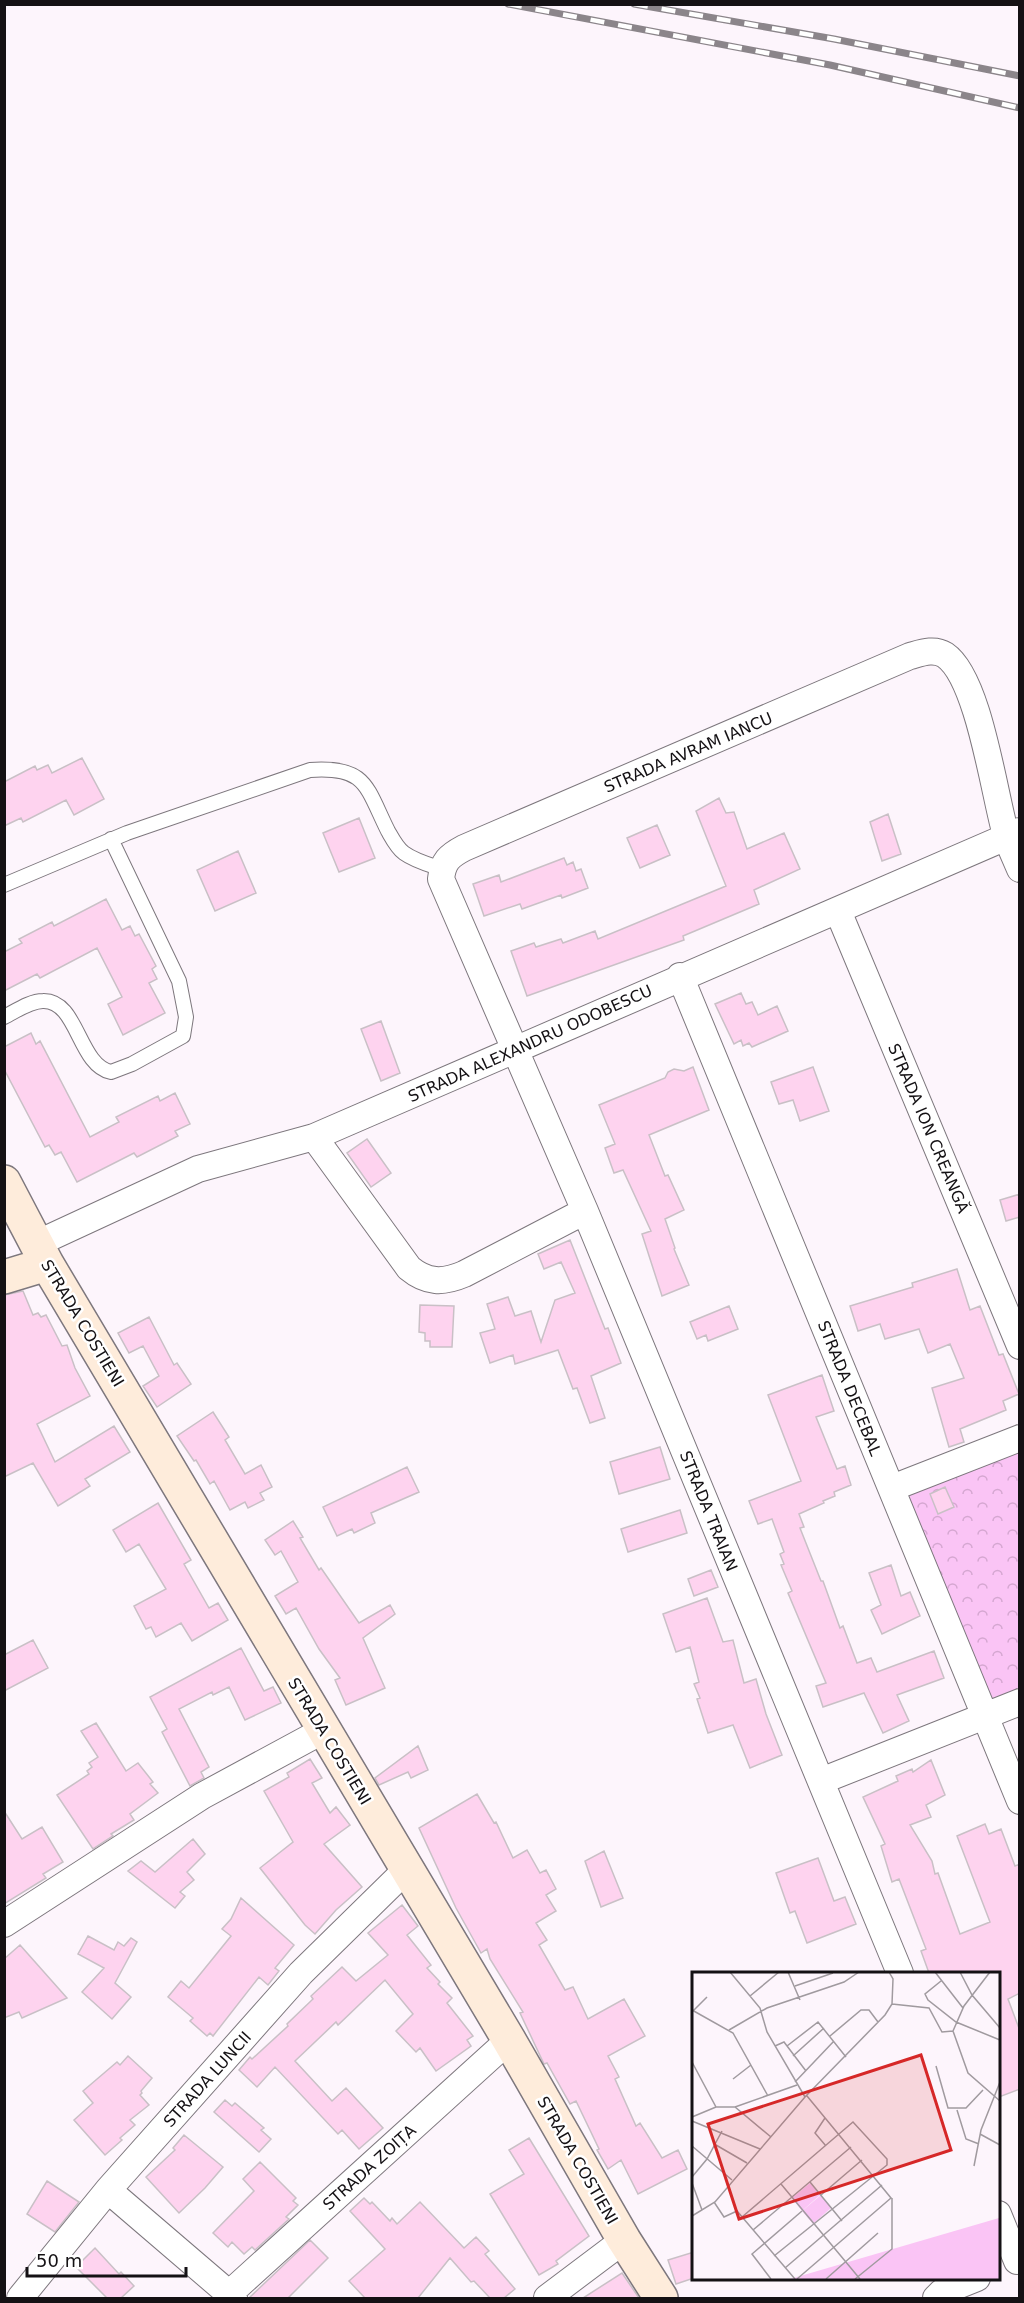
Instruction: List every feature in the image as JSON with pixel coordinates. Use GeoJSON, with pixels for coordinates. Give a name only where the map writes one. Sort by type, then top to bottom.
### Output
{"type":"FeatureCollection","features":[{"type":"Feature","properties":{"kind":"street","name":"STRADA AVRAM IANCU"},"geometry":{"type":"LineString","coordinates":[[442,869],[450,855],[910,656],[935,651],[954,662],[964,680],[1013,833],[1020,869]]}},
{"type":"Feature","properties":{"kind":"street","name":"STRADA ALEXANDRU ODOBESCU"},"geometry":{"type":"LineString","coordinates":[[42,1254],[198,1169],[314,1137],[1013,833]]}},
{"type":"Feature","properties":{"kind":"street"},"geometry":{"type":"LineString","coordinates":[[442,869],[441,879],[516,1050]]}},
{"type":"Feature","properties":{"kind":"street","name":"STRADA ION CREANGĂ"},"geometry":{"type":"LineString","coordinates":[[838,911],[1020,1346]]}},
{"type":"Feature","properties":{"kind":"street","name":"STRADA DECEBAL"},"geometry":{"type":"LineString","coordinates":[[680,976],[1020,1801]]}},
{"type":"Feature","properties":{"kind":"street","name":"STRADA TRAIAN"},"geometry":{"type":"LineString","coordinates":[[516,1050],[585,1211],[900,1972]]}},
{"type":"Feature","properties":{"kind":"street"},"geometry":{"type":"LineString","coordinates":[[314,1137],[409,1269],[430,1281],[443,1281],[464,1274],[585,1211]]}},
{"type":"Feature","properties":{"kind":"street","name":"STRADA COSTIENI"},"geometry":{"type":"LineString","coordinates":[[4,1182],[42,1254],[509,2040],[624,2240],[661,2298]]}},
{"type":"Feature","properties":{"kind":"street"},"geometry":{"type":"LineString","coordinates":[[4,1277],[42,1254]]}},
{"type":"Feature","properties":{"kind":"street"},"geometry":{"type":"LineString","coordinates":[[892,1488],[1020,1438]]}},
{"type":"Feature","properties":{"kind":"street"},"geometry":{"type":"LineString","coordinates":[[821,1781],[1020,1702]]}},
{"type":"Feature","properties":{"kind":"street"},"geometry":{"type":"LineString","coordinates":[[4,1924],[172,1815],[324,1730]]}},
{"type":"Feature","properties":{"kind":"street","name":"STRADA LUNCII"},"geometry":{"type":"LineString","coordinates":[[20,2298],[108,2190],[301,1972],[406,1870]]}},
{"type":"Feature","properties":{"kind":"street","name":"STRADA ZOIȚA"},"geometry":{"type":"LineString","coordinates":[[232,2296],[509,2040]]}},
{"type":"Feature","properties":{"kind":"street"},"geometry":{"type":"LineString","coordinates":[[108,2190],[232,2296]]}},
{"type":"Feature","properties":{"kind":"street"},"geometry":{"type":"LineString","coordinates":[[1000,2218],[1012,2263]]}},
{"type":"Feature","properties":{"kind":"street"},"geometry":{"type":"LineString","coordinates":[[547,2298],[624,2240]]}},
{"type":"Feature","properties":{"kind":"street"},"geometry":{"type":"LineString","coordinates":[[936,2298],[942,2292],[972,2279]]}},
{"type":"Feature","properties":{"kind":"lane"},"geometry":{"type":"LineString","coordinates":[[4,885],[111,839],[310,770],[333,769],[349,773],[370,790],[391,837],[402,853],[442,869]]}},
{"type":"Feature","properties":{"kind":"lane"},"geometry":{"type":"LineString","coordinates":[[4,1017],[45,1000],[57,1005],[67,1016],[95,1065],[111,1072],[132,1064],[183,1036],[186,1017],[179,981],[111,839]]}},
{"type":"Feature","properties":{"kind":"green space"},"geometry":{"type":"Polygon","coordinates":[[[1019,1443],[1019,1698],[986,1710],[897,1491],[1019,1443]]]}},
{"type":"Feature","properties":{"kind":"building"},"geometry":{"type":"Polygon","coordinates":[[[82,758],[104,799],[74,815],[66,800],[23,822],[21,818],[4,826],[4,782],[35,766],[37,770],[48,765],[52,773],[82,758]]]}},
{"type":"Feature","properties":{"kind":"building"},"geometry":{"type":"Polygon","coordinates":[[[719,798],[726,813],[734,812],[747,849],[784,833],[800,869],[754,890],[759,904],[683,936],[684,940],[527,996],[511,951],[534,943],[536,947],[561,939],[563,943],[595,931],[598,939],[726,886],[696,811],[719,798]]]}},
{"type":"Feature","properties":{"kind":"building"},"geometry":{"type":"Polygon","coordinates":[[[888,814],[901,854],[882,861],[870,822],[888,814]]]}},
{"type":"Feature","properties":{"kind":"building"},"geometry":{"type":"Polygon","coordinates":[[[359,818],[375,858],[339,872],[323,833],[359,818]]]}},
{"type":"Feature","properties":{"kind":"building"},"geometry":{"type":"Polygon","coordinates":[[[657,825],[670,855],[640,868],[627,838],[657,825]]]}},
{"type":"Feature","properties":{"kind":"building"},"geometry":{"type":"Polygon","coordinates":[[[238,851],[256,893],[215,911],[197,870],[238,851]]]}},
{"type":"Feature","properties":{"kind":"building"},"geometry":{"type":"Polygon","coordinates":[[[564,858],[567,865],[573,862],[576,871],[581,869],[588,888],[522,909],[520,904],[484,916],[473,884],[499,875],[501,882],[564,858]]]}},
{"type":"Feature","properties":{"kind":"building"},"geometry":{"type":"Polygon","coordinates":[[[106,899],[122,930],[130,926],[135,936],[139,934],[156,966],[152,969],[157,979],[149,983],[165,1013],[123,1035],[108,1004],[122,997],[97,948],[40,978],[37,974],[4,991],[4,952],[22,943],[19,939],[52,922],[54,926],[106,899]]]}},
{"type":"Feature","properties":{"kind":"building"},"geometry":{"type":"Polygon","coordinates":[[[741,993],[746,1004],[752,1002],[758,1015],[777,1006],[788,1031],[752,1047],[749,1043],[743,1046],[741,1040],[734,1044],[715,1004],[741,993]]]}},
{"type":"Feature","properties":{"kind":"building"},"geometry":{"type":"Polygon","coordinates":[[[381,1021],[400,1073],[381,1081],[361,1029],[381,1021]]]}},
{"type":"Feature","properties":{"kind":"building"},"geometry":{"type":"Polygon","coordinates":[[[31,1033],[36,1044],[40,1041],[90,1137],[119,1122],[116,1117],[158,1096],[160,1101],[175,1093],[190,1124],[175,1131],[178,1136],[137,1157],[134,1153],[77,1182],[61,1152],[55,1155],[49,1145],[45,1147],[4,1069],[4,1047],[31,1033]]]}},
{"type":"Feature","properties":{"kind":"building"},"geometry":{"type":"Polygon","coordinates":[[[693,1067],[709,1110],[649,1135],[665,1176],[668,1175],[684,1210],[665,1219],[689,1285],[662,1296],[642,1234],[651,1231],[623,1170],[614,1173],[605,1148],[615,1144],[599,1105],[665,1078],[668,1072],[674,1069],[684,1071],[693,1067]]]}},
{"type":"Feature","properties":{"kind":"building"},"geometry":{"type":"Polygon","coordinates":[[[813,1067],[829,1111],[800,1121],[793,1100],[779,1104],[771,1082],[813,1067]]]}},
{"type":"Feature","properties":{"kind":"building"},"geometry":{"type":"Polygon","coordinates":[[[367,1139],[391,1173],[371,1187],[347,1153],[367,1139]]]}},
{"type":"Feature","properties":{"kind":"building"},"geometry":{"type":"Polygon","coordinates":[[[1020,1194],[1020,1217],[1006,1221],[1000,1200],[1020,1194]]]}},
{"type":"Feature","properties":{"kind":"building"},"geometry":{"type":"Polygon","coordinates":[[[570,1240],[621,1363],[591,1376],[605,1418],[590,1423],[577,1388],[573,1389],[558,1350],[515,1364],[513,1355],[490,1363],[480,1333],[495,1329],[487,1304],[508,1297],[515,1316],[531,1311],[541,1342],[555,1300],[575,1293],[561,1262],[544,1269],[538,1254],[570,1240]]]}},
{"type":"Feature","properties":{"kind":"building"},"geometry":{"type":"Polygon","coordinates":[[[957,1269],[970,1310],[980,1306],[999,1355],[1003,1354],[1019,1394],[1003,1401],[1006,1410],[960,1429],[964,1442],[949,1447],[932,1388],[964,1378],[950,1344],[928,1353],[919,1329],[885,1339],[880,1324],[858,1331],[850,1306],[913,1287],[912,1283],[957,1269]]]}},
{"type":"Feature","properties":{"kind":"building"},"geometry":{"type":"Polygon","coordinates":[[[23,1291],[33,1315],[38,1313],[41,1317],[46,1315],[62,1346],[67,1345],[75,1368],[90,1396],[37,1424],[55,1462],[114,1426],[130,1452],[85,1479],[90,1486],[58,1506],[33,1463],[4,1477],[4,1295],[23,1291]]]}},
{"type":"Feature","properties":{"kind":"building"},"geometry":{"type":"Polygon","coordinates":[[[420,1305],[454,1306],[452,1347],[430,1347],[430,1341],[425,1341],[425,1333],[419,1332],[420,1305]]]}},
{"type":"Feature","properties":{"kind":"building"},"geometry":{"type":"Polygon","coordinates":[[[729,1306],[738,1329],[708,1341],[706,1335],[697,1339],[690,1322],[729,1306]]]}},
{"type":"Feature","properties":{"kind":"building"},"geometry":{"type":"Polygon","coordinates":[[[149,1317],[174,1365],[177,1363],[191,1384],[157,1407],[143,1386],[159,1376],[143,1346],[129,1353],[118,1333],[149,1317]]]}},
{"type":"Feature","properties":{"kind":"building"},"geometry":{"type":"Polygon","coordinates":[[[822,1375],[834,1411],[816,1417],[837,1469],[845,1466],[851,1485],[834,1492],[835,1496],[823,1501],[824,1503],[799,1514],[804,1527],[800,1528],[821,1581],[823,1581],[840,1628],[843,1626],[857,1663],[871,1658],[877,1672],[934,1651],[944,1678],[897,1695],[909,1721],[883,1733],[864,1693],[823,1707],[816,1686],[826,1683],[788,1593],[792,1591],[781,1565],[784,1564],[780,1554],[784,1552],[772,1519],[758,1524],[749,1501],[801,1481],[768,1395],[822,1375]]]}},
{"type":"Feature","properties":{"kind":"building"},"geometry":{"type":"Polygon","coordinates":[[[213,1412],[229,1437],[225,1440],[245,1474],[261,1465],[272,1487],[260,1493],[264,1500],[248,1508],[245,1502],[230,1510],[214,1481],[210,1484],[196,1460],[194,1461],[177,1436],[213,1412]]]}},
{"type":"Feature","properties":{"kind":"building"},"geometry":{"type":"Polygon","coordinates":[[[660,1447],[670,1479],[619,1494],[610,1462],[660,1447]]]}},
{"type":"Feature","properties":{"kind":"building"},"geometry":{"type":"Polygon","coordinates":[[[407,1467],[419,1492],[371,1513],[375,1523],[354,1533],[352,1529],[337,1536],[323,1507],[407,1467]]]}},
{"type":"Feature","properties":{"kind":"building"},"geometry":{"type":"Polygon","coordinates":[[[945,1487],[954,1507],[938,1514],[930,1494],[945,1487]]]}},
{"type":"Feature","properties":{"kind":"building"},"geometry":{"type":"Polygon","coordinates":[[[158,1503],[191,1560],[184,1564],[209,1608],[218,1603],[228,1620],[192,1641],[181,1623],[156,1637],[151,1627],[146,1629],[134,1606],[166,1589],[139,1544],[126,1552],[113,1530],[158,1503]]]}},
{"type":"Feature","properties":{"kind":"building"},"geometry":{"type":"Polygon","coordinates":[[[680,1510],[687,1533],[628,1552],[621,1529],[680,1510]]]}},
{"type":"Feature","properties":{"kind":"building"},"geometry":{"type":"Polygon","coordinates":[[[293,1521],[319,1570],[321,1568],[359,1623],[390,1605],[395,1614],[363,1638],[385,1688],[346,1705],[335,1680],[340,1678],[319,1649],[296,1608],[286,1614],[275,1596],[298,1582],[281,1551],[275,1555],[265,1540],[293,1521]]]}},
{"type":"Feature","properties":{"kind":"building"},"geometry":{"type":"Polygon","coordinates":[[[891,1565],[901,1596],[910,1592],[920,1616],[882,1634],[871,1610],[881,1605],[869,1573],[891,1565]]]}},
{"type":"Feature","properties":{"kind":"building"},"geometry":{"type":"Polygon","coordinates":[[[711,1570],[718,1587],[694,1596],[688,1579],[711,1570]]]}},
{"type":"Feature","properties":{"kind":"building"},"geometry":{"type":"Polygon","coordinates":[[[707,1598],[723,1642],[733,1640],[744,1683],[756,1679],[766,1714],[782,1755],[750,1768],[733,1725],[708,1733],[697,1699],[700,1698],[694,1684],[699,1682],[690,1647],[676,1652],[663,1614],[707,1598]]]}},
{"type":"Feature","properties":{"kind":"building"},"geometry":{"type":"Polygon","coordinates":[[[33,1640],[48,1668],[4,1691],[4,1655],[33,1640]]]}},
{"type":"Feature","properties":{"kind":"building"},"geometry":{"type":"Polygon","coordinates":[[[241,1648],[264,1691],[273,1687],[281,1703],[245,1720],[229,1687],[213,1695],[212,1692],[179,1709],[209,1767],[201,1772],[204,1778],[190,1786],[162,1732],[167,1729],[150,1697],[241,1648]]]}},
{"type":"Feature","properties":{"kind":"building"},"geometry":{"type":"Polygon","coordinates":[[[96,1723],[126,1771],[138,1763],[153,1782],[150,1784],[158,1793],[130,1814],[134,1820],[111,1834],[113,1836],[93,1849],[57,1795],[89,1774],[87,1771],[92,1767],[89,1763],[98,1757],[81,1731],[96,1723]]]}},
{"type":"Feature","properties":{"kind":"building"},"geometry":{"type":"Polygon","coordinates":[[[418,1746],[428,1770],[411,1778],[408,1772],[379,1785],[375,1778],[418,1746]]]}},
{"type":"Feature","properties":{"kind":"building"},"geometry":{"type":"Polygon","coordinates":[[[310,1759],[322,1778],[312,1783],[330,1813],[336,1807],[350,1825],[324,1844],[362,1887],[336,1910],[315,1934],[305,1925],[260,1868],[293,1842],[264,1791],[289,1777],[287,1773],[310,1759]]]}},
{"type":"Feature","properties":{"kind":"building"},"geometry":{"type":"Polygon","coordinates":[[[931,1760],[945,1795],[926,1805],[931,1817],[910,1825],[932,1861],[935,1874],[938,1873],[960,1934],[990,1922],[957,1836],[985,1824],[989,1834],[1001,1829],[1015,1866],[1020,1864],[1020,1993],[1008,1999],[1020,2031],[1020,2089],[1000,2097],[1000,1972],[929,1972],[921,1951],[926,1949],[899,1879],[892,1882],[881,1846],[885,1844],[863,1797],[898,1781],[896,1776],[912,1769],[913,1772],[931,1760]]]}},
{"type":"Feature","properties":{"kind":"building"},"geometry":{"type":"Polygon","coordinates":[[[477,1794],[494,1823],[496,1822],[513,1858],[527,1850],[540,1873],[546,1870],[556,1889],[546,1895],[556,1911],[536,1923],[547,1940],[539,1945],[565,1990],[573,1987],[588,2019],[624,1999],[645,2036],[608,2056],[619,2077],[615,2079],[636,2126],[640,2123],[662,2158],[678,2150],[687,2169],[638,2194],[621,2160],[608,2169],[597,2150],[599,2149],[576,2101],[570,2104],[547,2063],[544,2064],[520,2013],[523,2012],[490,1959],[487,1949],[481,1953],[456,1908],[419,1828],[477,1794]]]}},
{"type":"Feature","properties":{"kind":"building"},"geometry":{"type":"Polygon","coordinates":[[[4,1811],[22,1839],[42,1827],[63,1862],[43,1874],[46,1878],[4,1904],[4,1811]]]}},
{"type":"Feature","properties":{"kind":"building"},"geometry":{"type":"Polygon","coordinates":[[[193,1839],[205,1854],[187,1872],[194,1880],[180,1892],[185,1896],[175,1908],[128,1871],[141,1861],[155,1872],[193,1839]]]}},
{"type":"Feature","properties":{"kind":"building"},"geometry":{"type":"Polygon","coordinates":[[[604,1851],[623,1898],[601,1907],[585,1861],[604,1851]]]}},
{"type":"Feature","properties":{"kind":"building"},"geometry":{"type":"Polygon","coordinates":[[[818,1858],[834,1901],[845,1897],[856,1924],[807,1943],[795,1911],[790,1913],[776,1873],[818,1858]]]}},
{"type":"Feature","properties":{"kind":"building"},"geometry":{"type":"Polygon","coordinates":[[[241,1898],[294,1945],[275,1968],[279,1971],[268,1985],[259,1977],[213,2036],[210,2033],[207,2036],[190,2021],[193,2018],[168,1997],[181,1981],[189,1988],[231,1936],[222,1929],[231,1919],[241,1898]]]}},
{"type":"Feature","properties":{"kind":"building"},"geometry":{"type":"Polygon","coordinates":[[[402,1905],[418,1926],[407,1935],[431,1965],[427,1968],[440,1982],[438,1984],[452,1998],[447,2003],[473,2036],[467,2040],[471,2046],[436,2071],[420,2048],[416,2052],[396,2031],[413,2014],[385,1980],[338,2025],[336,2022],[295,2061],[332,2101],[346,2088],[383,2128],[359,2149],[342,2130],[338,2134],[275,2067],[257,2087],[239,2070],[250,2057],[252,2059],[288,2026],[287,2024],[313,1999],[311,1996],[342,1967],[356,1981],[388,1955],[368,1933],[402,1905]]]}},
{"type":"Feature","properties":{"kind":"building"},"geometry":{"type":"Polygon","coordinates":[[[88,1936],[114,1950],[118,1942],[124,1946],[131,1938],[137,1942],[115,1983],[131,1997],[112,2019],[82,1992],[104,1968],[78,1954],[88,1936]]]}},
{"type":"Feature","properties":{"kind":"building"},"geometry":{"type":"Polygon","coordinates":[[[20,1945],[67,1998],[22,2018],[19,2012],[4,2018],[4,1959],[20,1945]]]}},
{"type":"Feature","properties":{"kind":"building"},"geometry":{"type":"Polygon","coordinates":[[[128,2056],[152,2078],[140,2095],[149,2105],[130,2120],[135,2125],[105,2155],[74,2120],[93,2103],[83,2091],[117,2062],[120,2065],[128,2056]]]}},
{"type":"Feature","properties":{"kind":"building"},"geometry":{"type":"Polygon","coordinates":[[[225,2100],[232,2106],[235,2103],[264,2128],[261,2130],[271,2139],[259,2152],[214,2112],[225,2100]]]}},
{"type":"Feature","properties":{"kind":"building"},"geometry":{"type":"Polygon","coordinates":[[[184,2135],[223,2167],[179,2213],[146,2177],[175,2150],[173,2148],[184,2135]]]}},
{"type":"Feature","properties":{"kind":"building"},"geometry":{"type":"Polygon","coordinates":[[[529,2138],[589,2236],[556,2261],[558,2264],[539,2275],[490,2194],[524,2174],[509,2150],[529,2138]]]}},
{"type":"Feature","properties":{"kind":"building"},"geometry":{"type":"Polygon","coordinates":[[[260,2162],[296,2198],[293,2201],[298,2205],[286,2217],[289,2219],[255,2250],[252,2247],[244,2254],[232,2242],[228,2247],[213,2233],[254,2191],[243,2179],[260,2162]]]}},
{"type":"Feature","properties":{"kind":"building"},"geometry":{"type":"Polygon","coordinates":[[[47,2181],[79,2202],[55,2232],[27,2214],[47,2181]]]}},
{"type":"Feature","properties":{"kind":"building"},"geometry":{"type":"Polygon","coordinates":[[[364,2198],[370,2204],[372,2202],[390,2221],[392,2218],[397,2224],[420,2202],[464,2248],[476,2237],[489,2251],[485,2254],[515,2289],[504,2298],[490,2298],[474,2281],[471,2282],[450,2258],[418,2298],[365,2298],[349,2281],[385,2249],[350,2211],[364,2198]]]}},
{"type":"Feature","properties":{"kind":"building"},"geometry":{"type":"Polygon","coordinates":[[[310,2240],[328,2258],[288,2298],[249,2298],[310,2240]]]}},
{"type":"Feature","properties":{"kind":"building"},"geometry":{"type":"Polygon","coordinates":[[[95,2248],[119,2274],[121,2272],[134,2286],[121,2298],[107,2298],[76,2267],[95,2248]]]}},
{"type":"Feature","properties":{"kind":"building"},"geometry":{"type":"Polygon","coordinates":[[[692,2253],[692,2279],[676,2284],[668,2260],[692,2253]]]}},
{"type":"Feature","properties":{"kind":"building"},"geometry":{"type":"Polygon","coordinates":[[[622,2273],[639,2298],[583,2298],[622,2273]]]}},
{"type":"Feature","properties":{"kind":"railway"},"geometry":{"type":"LineString","coordinates":[[508,4],[830,65],[1020,108]]}},
{"type":"Feature","properties":{"kind":"railway"},"geometry":{"type":"LineString","coordinates":[[634,4],[834,39],[1020,76]]}}]}
